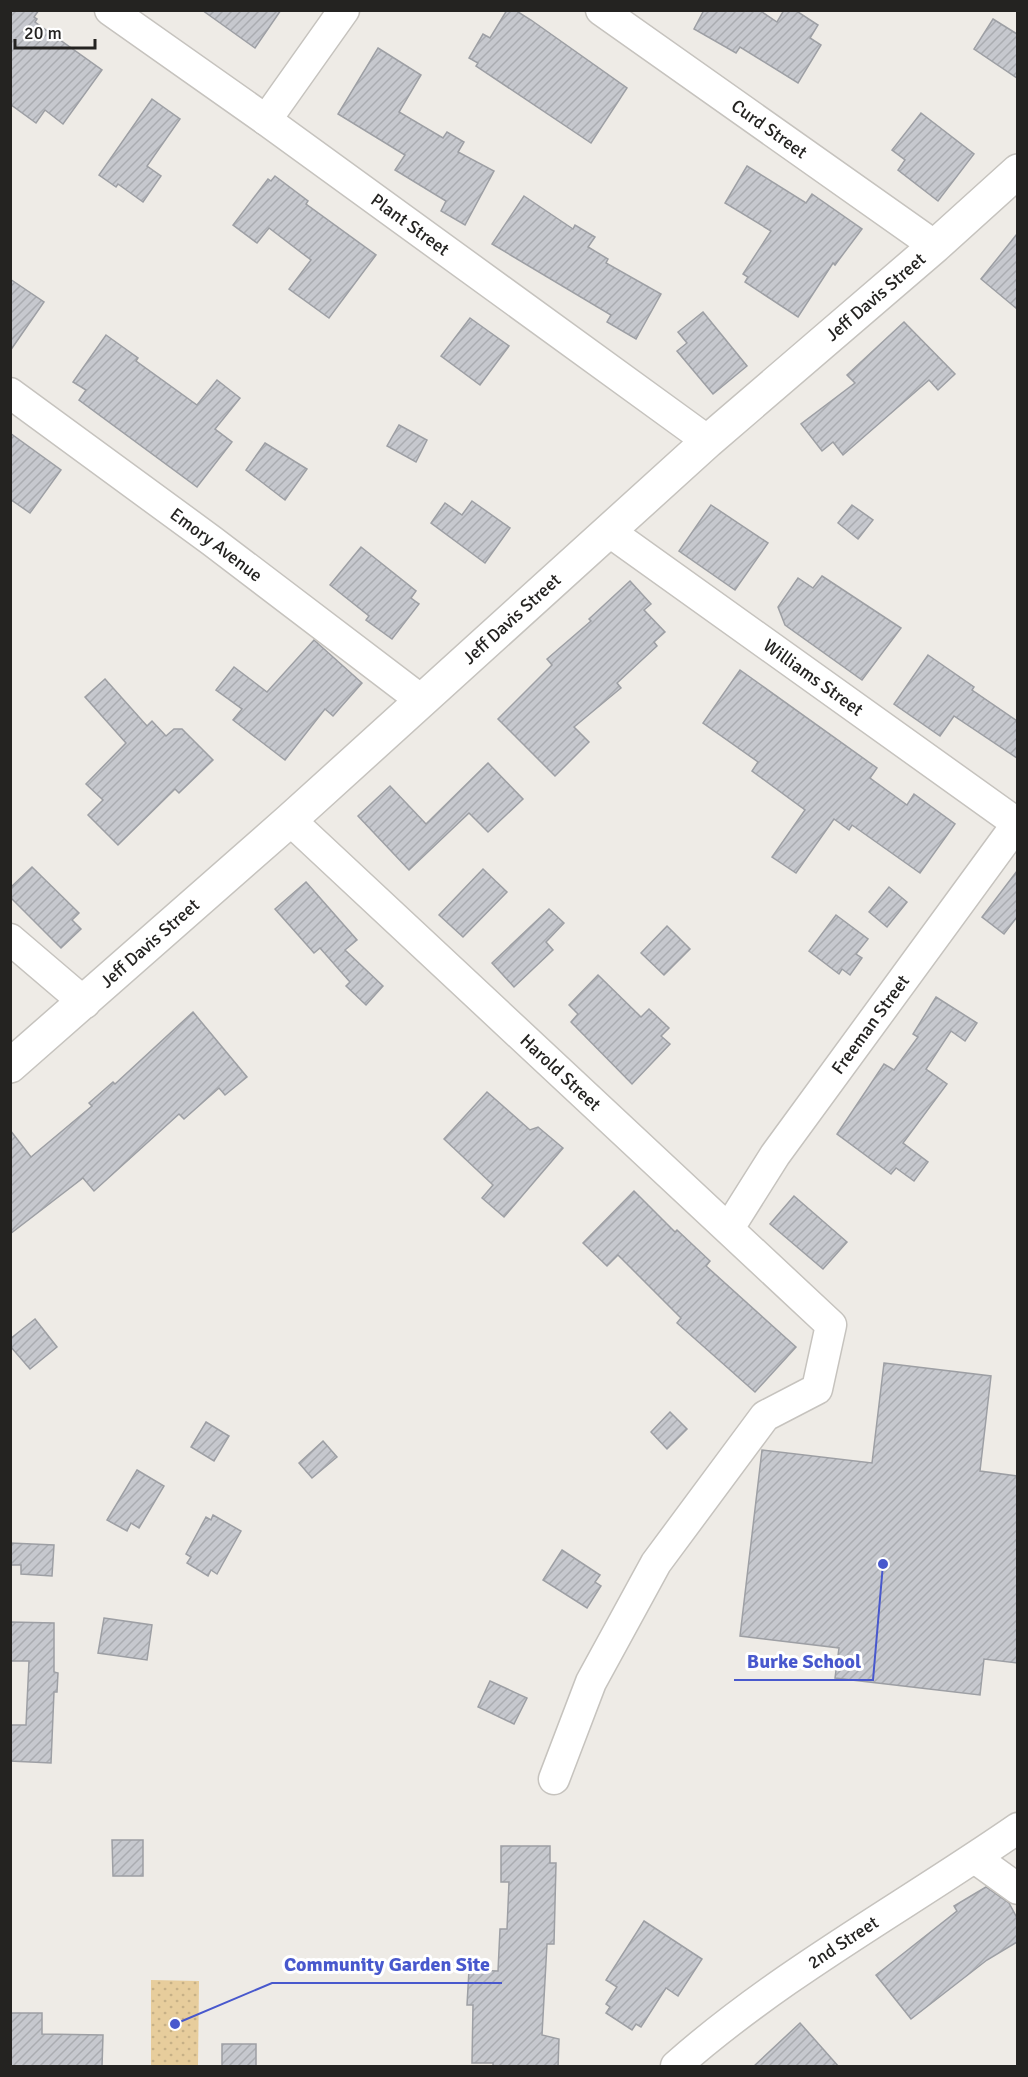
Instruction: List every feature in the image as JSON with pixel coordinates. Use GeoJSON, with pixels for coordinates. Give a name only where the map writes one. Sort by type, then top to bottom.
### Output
{"type":"FeatureCollection","features":[{"type":"Feature","properties":{"kind":"street","name":"Plant Street"},"geometry":{"type":"LineString","coordinates":[[110,10],[266,120],[708,441]]}},
{"type":"Feature","properties":{"kind":"street"},"geometry":{"type":"LineString","coordinates":[[266,120],[344,10]]}},
{"type":"Feature","properties":{"kind":"street","name":"Curd Street"},"geometry":{"type":"LineString","coordinates":[[601,10],[935,246]]}},
{"type":"Feature","properties":{"kind":"street","name":"Jeff Davis Street"},"geometry":{"type":"LineString","coordinates":[[10,1066],[85,1003],[290,820],[708,441],[1016,174]]}},
{"type":"Feature","properties":{"kind":"street","name":"Emory Avenue"},"geometry":{"type":"LineString","coordinates":[[10,393],[212,541],[421,700]]}},
{"type":"Feature","properties":{"kind":"street","name":"Williams Street"},"geometry":{"type":"LineString","coordinates":[[610,532],[1017,824]]}},
{"type":"Feature","properties":{"kind":"street","name":"Harold Street"},"geometry":{"type":"LineString","coordinates":[[290,820],[831,1325],[817,1389],[765,1416],[656,1563],[591,1682],[554,1779]]}},
{"type":"Feature","properties":{"kind":"street","name":"Freeman Street"},"geometry":{"type":"LineString","coordinates":[[729,1228],[775,1155],[1017,824]]}},
{"type":"Feature","properties":{"kind":"street"},"geometry":{"type":"LineString","coordinates":[[10,939],[85,1003]]}},
{"type":"Feature","properties":{"kind":"street","name":"2nd Street"},"geometry":{"type":"LineString","coordinates":[[676,2067],[726,2024],[862,1930],[975,1858],[1017,1828]]}},
{"type":"Feature","properties":{"kind":"street"},"geometry":{"type":"LineString","coordinates":[[975,1858],[1017,1889]]}},
{"type":"Feature","properties":{"kind":"shaded area"},"geometry":{"type":"Polygon","coordinates":[[[151,1980],[199,1981],[198,2066],[151,2066],[151,1980]]]}},
{"type":"Feature","properties":{"kind":"building"},"geometry":{"type":"Polygon","coordinates":[[[10,10],[39,10],[34,17],[37,19],[35,22],[102,70],[63,124],[45,110],[36,123],[10,104],[10,10]]]}},
{"type":"Feature","properties":{"kind":"building"},"geometry":{"type":"Polygon","coordinates":[[[202,10],[281,10],[255,48],[202,10]]]}},
{"type":"Feature","properties":{"kind":"building"},"geometry":{"type":"Polygon","coordinates":[[[507,10],[515,10],[531,20],[627,88],[591,143],[476,66],[478,63],[469,58],[483,34],[490,38],[507,10]]]}},
{"type":"Feature","properties":{"kind":"building"},"geometry":{"type":"Polygon","coordinates":[[[704,10],[759,10],[777,22],[784,10],[795,10],[818,25],[810,38],[821,45],[798,83],[740,47],[736,53],[694,29],[704,10]]]}},
{"type":"Feature","properties":{"kind":"building"},"geometry":{"type":"Polygon","coordinates":[[[993,19],[1017,34],[1017,78],[974,49],[993,19]]]}},
{"type":"Feature","properties":{"kind":"building"},"geometry":{"type":"Polygon","coordinates":[[[378,48],[421,75],[399,112],[443,138],[447,132],[464,142],[458,152],[494,171],[465,225],[441,211],[446,201],[395,170],[405,155],[338,114],[378,48]]]}},
{"type":"Feature","properties":{"kind":"building"},"geometry":{"type":"Polygon","coordinates":[[[152,99],[180,119],[147,166],[161,176],[143,202],[118,184],[116,187],[99,175],[152,99]]]}},
{"type":"Feature","properties":{"kind":"building"},"geometry":{"type":"Polygon","coordinates":[[[921,113],[974,154],[938,201],[898,170],[905,160],[892,150],[921,113]]]}},
{"type":"Feature","properties":{"kind":"building"},"geometry":{"type":"Polygon","coordinates":[[[747,166],[806,203],[812,194],[862,229],[835,265],[833,263],[798,317],[745,282],[748,277],[743,274],[771,231],[725,203],[747,166]]]}},
{"type":"Feature","properties":{"kind":"building"},"geometry":{"type":"Polygon","coordinates":[[[275,176],[308,201],[306,204],[376,255],[329,318],[289,289],[311,260],[269,228],[257,243],[233,225],[268,179],[271,181],[275,176]]]}},
{"type":"Feature","properties":{"kind":"building"},"geometry":{"type":"Polygon","coordinates":[[[524,196],[573,229],[575,225],[595,237],[588,247],[608,259],[606,263],[661,294],[636,339],[607,322],[611,315],[492,244],[524,196]]]}},
{"type":"Feature","properties":{"kind":"building"},"geometry":{"type":"Polygon","coordinates":[[[1017,234],[1017,309],[981,279],[1017,234]]]}},
{"type":"Feature","properties":{"kind":"building"},"geometry":{"type":"Polygon","coordinates":[[[10,279],[44,302],[10,351],[10,279]]]}},
{"type":"Feature","properties":{"kind":"building"},"geometry":{"type":"Polygon","coordinates":[[[703,312],[747,366],[713,394],[677,351],[687,343],[678,332],[703,312]]]}},
{"type":"Feature","properties":{"kind":"building"},"geometry":{"type":"Polygon","coordinates":[[[470,318],[509,346],[480,385],[441,356],[470,318]]]}},
{"type":"Feature","properties":{"kind":"building"},"geometry":{"type":"Polygon","coordinates":[[[904,322],[955,374],[938,390],[929,380],[843,455],[833,442],[822,451],[801,424],[855,383],[847,375],[904,322]]]}},
{"type":"Feature","properties":{"kind":"building"},"geometry":{"type":"Polygon","coordinates":[[[106,335],[138,358],[136,361],[197,405],[217,380],[240,398],[215,429],[232,442],[197,487],[79,400],[86,390],[73,382],[106,335]]]}},
{"type":"Feature","properties":{"kind":"building"},"geometry":{"type":"Polygon","coordinates":[[[399,425],[427,440],[416,462],[387,446],[399,425]]]}},
{"type":"Feature","properties":{"kind":"building"},"geometry":{"type":"Polygon","coordinates":[[[10,433],[61,470],[30,513],[10,499],[10,433]]]}},
{"type":"Feature","properties":{"kind":"building"},"geometry":{"type":"Polygon","coordinates":[[[265,443],[307,469],[285,500],[246,470],[265,443]]]}},
{"type":"Feature","properties":{"kind":"building"},"geometry":{"type":"Polygon","coordinates":[[[472,501],[510,528],[485,563],[431,523],[445,503],[462,515],[472,501]]]}},
{"type":"Feature","properties":{"kind":"building"},"geometry":{"type":"Polygon","coordinates":[[[711,505],[768,543],[735,590],[679,551],[711,505]]]}},
{"type":"Feature","properties":{"kind":"building"},"geometry":{"type":"Polygon","coordinates":[[[852,505],[873,520],[858,539],[838,523],[852,505]]]}},
{"type":"Feature","properties":{"kind":"building"},"geometry":{"type":"Polygon","coordinates":[[[361,547],[416,591],[411,598],[419,604],[392,639],[366,620],[369,616],[330,585],[361,547]]]}},
{"type":"Feature","properties":{"kind":"building"},"geometry":{"type":"Polygon","coordinates":[[[822,576],[901,628],[862,680],[785,625],[778,607],[798,578],[813,588],[822,576]]]}},
{"type":"Feature","properties":{"kind":"building"},"geometry":{"type":"Polygon","coordinates":[[[630,581],[651,604],[644,610],[665,632],[654,642],[657,646],[617,683],[621,688],[574,727],[589,742],[555,776],[498,719],[552,665],[547,659],[591,621],[589,619],[630,581]]]}},
{"type":"Feature","properties":{"kind":"building"},"geometry":{"type":"Polygon","coordinates":[[[314,640],[362,683],[333,716],[325,709],[285,760],[233,720],[242,709],[216,690],[234,667],[267,692],[314,640]]]}},
{"type":"Feature","properties":{"kind":"building"},"geometry":{"type":"Polygon","coordinates":[[[928,655],[974,687],[972,690],[1017,721],[1017,758],[954,716],[940,736],[894,704],[928,655]]]}},
{"type":"Feature","properties":{"kind":"building"},"geometry":{"type":"Polygon","coordinates":[[[740,670],[877,768],[870,778],[907,805],[914,794],[955,824],[920,873],[852,825],[849,830],[834,819],[796,873],[772,857],[805,810],[752,771],[758,762],[703,723],[740,670]]]}},
{"type":"Feature","properties":{"kind":"building"},"geometry":{"type":"Polygon","coordinates":[[[105,679],[147,726],[152,721],[166,736],[174,729],[182,729],[213,760],[179,793],[175,789],[118,845],[88,815],[103,800],[86,784],[126,743],[85,697],[105,679]]]}},
{"type":"Feature","properties":{"kind":"building"},"geometry":{"type":"Polygon","coordinates":[[[488,763],[523,799],[488,832],[469,813],[409,870],[358,816],[390,786],[426,824],[488,763]]]}},
{"type":"Feature","properties":{"kind":"building"},"geometry":{"type":"Polygon","coordinates":[[[32,867],[79,913],[72,920],[81,929],[61,948],[10,897],[10,888],[32,867]]]}},
{"type":"Feature","properties":{"kind":"building"},"geometry":{"type":"Polygon","coordinates":[[[483,869],[507,892],[463,937],[439,915],[483,869]]]}},
{"type":"Feature","properties":{"kind":"building"},"geometry":{"type":"Polygon","coordinates":[[[1017,871],[1017,917],[1004,934],[982,917],[1017,871]]]}},
{"type":"Feature","properties":{"kind":"building"},"geometry":{"type":"Polygon","coordinates":[[[306,882],[357,940],[345,950],[383,986],[366,1005],[346,986],[350,982],[320,948],[314,953],[275,909],[306,882]]]}},
{"type":"Feature","properties":{"kind":"building"},"geometry":{"type":"Polygon","coordinates":[[[889,887],[907,902],[887,927],[869,912],[889,887]]]}},
{"type":"Feature","properties":{"kind":"building"},"geometry":{"type":"Polygon","coordinates":[[[549,909],[564,923],[546,942],[553,950],[514,987],[492,963],[549,909]]]}},
{"type":"Feature","properties":{"kind":"building"},"geometry":{"type":"Polygon","coordinates":[[[836,915],[868,939],[856,954],[862,958],[850,975],[842,969],[839,974],[809,951],[836,915]]]}},
{"type":"Feature","properties":{"kind":"building"},"geometry":{"type":"Polygon","coordinates":[[[667,926],[690,949],[664,975],[641,953],[667,926]]]}},
{"type":"Feature","properties":{"kind":"building"},"geometry":{"type":"Polygon","coordinates":[[[598,975],[641,1017],[649,1009],[669,1028],[661,1036],[670,1044],[632,1084],[571,1022],[578,1014],[569,1005],[598,975]]]}},
{"type":"Feature","properties":{"kind":"building"},"geometry":{"type":"Polygon","coordinates":[[[936,997],[977,1023],[965,1041],[951,1031],[926,1069],[947,1084],[903,1143],[928,1162],[914,1181],[896,1168],[891,1174],[837,1134],[884,1064],[894,1070],[918,1037],[913,1034],[936,997]]]}},
{"type":"Feature","properties":{"kind":"building"},"geometry":{"type":"Polygon","coordinates":[[[193,1012],[247,1077],[225,1095],[219,1088],[184,1119],[179,1114],[94,1191],[83,1178],[10,1234],[10,1130],[31,1157],[92,1106],[89,1103],[113,1082],[115,1084],[193,1012]]]}},
{"type":"Feature","properties":{"kind":"building"},"geometry":{"type":"Polygon","coordinates":[[[487,1092],[530,1130],[538,1127],[563,1148],[504,1217],[482,1198],[493,1185],[444,1139],[487,1092]]]}},
{"type":"Feature","properties":{"kind":"building"},"geometry":{"type":"Polygon","coordinates":[[[634,1191],[675,1232],[677,1230],[710,1261],[706,1266],[796,1347],[755,1392],[677,1323],[681,1318],[618,1255],[607,1266],[583,1243],[634,1191]]]}},
{"type":"Feature","properties":{"kind":"building"},"geometry":{"type":"Polygon","coordinates":[[[794,1196],[847,1242],[823,1269],[770,1224],[794,1196]]]}},
{"type":"Feature","properties":{"kind":"building"},"geometry":{"type":"Polygon","coordinates":[[[35,1319],[57,1347],[30,1369],[10,1346],[10,1339],[35,1319]]]}},
{"type":"Feature","properties":{"kind":"building"},"geometry":{"type":"Polygon","coordinates":[[[884,1363],[991,1376],[980,1471],[1017,1476],[1017,1663],[984,1659],[980,1695],[835,1678],[839,1648],[740,1636],[762,1450],[872,1463],[884,1363]]]}},
{"type":"Feature","properties":{"kind":"building"},"geometry":{"type":"Polygon","coordinates":[[[670,1412],[687,1429],[667,1449],[651,1432],[670,1412]]]}},
{"type":"Feature","properties":{"kind":"building"},"geometry":{"type":"Polygon","coordinates":[[[206,1422],[229,1436],[214,1461],[191,1447],[206,1422]]]}},
{"type":"Feature","properties":{"kind":"building"},"geometry":{"type":"Polygon","coordinates":[[[323,1441],[337,1457],[312,1478],[299,1463],[323,1441]]]}},
{"type":"Feature","properties":{"kind":"building"},"geometry":{"type":"Polygon","coordinates":[[[137,1470],[164,1486],[139,1528],[131,1523],[127,1531],[107,1520],[137,1470]]]}},
{"type":"Feature","properties":{"kind":"building"},"geometry":{"type":"Polygon","coordinates":[[[213,1515],[241,1531],[217,1574],[211,1570],[208,1576],[187,1563],[191,1557],[186,1554],[206,1517],[211,1520],[213,1515]]]}},
{"type":"Feature","properties":{"kind":"building"},"geometry":{"type":"Polygon","coordinates":[[[10,1543],[54,1545],[52,1576],[21,1574],[21,1565],[10,1565],[10,1543]]]}},
{"type":"Feature","properties":{"kind":"building"},"geometry":{"type":"Polygon","coordinates":[[[562,1550],[600,1575],[595,1582],[601,1586],[587,1608],[543,1580],[562,1550]]]}},
{"type":"Feature","properties":{"kind":"building"},"geometry":{"type":"Polygon","coordinates":[[[104,1618],[152,1625],[147,1660],[98,1653],[104,1618]]]}},
{"type":"Feature","properties":{"kind":"building"},"geometry":{"type":"Polygon","coordinates":[[[10,1622],[54,1623],[54,1672],[58,1673],[57,1692],[54,1692],[51,1763],[10,1761],[10,1725],[26,1725],[29,1661],[10,1661],[10,1622]]]}},
{"type":"Feature","properties":{"kind":"building"},"geometry":{"type":"Polygon","coordinates":[[[490,1681],[527,1698],[514,1724],[478,1707],[490,1681]]]}},
{"type":"Feature","properties":{"kind":"building"},"geometry":{"type":"Polygon","coordinates":[[[112,1840],[143,1840],[143,1876],[113,1876],[112,1840]]]}},
{"type":"Feature","properties":{"kind":"building"},"geometry":{"type":"Polygon","coordinates":[[[501,1846],[550,1846],[550,1863],[556,1863],[554,1944],[547,1944],[542,2035],[559,2039],[558,2067],[493,2067],[493,2063],[472,2063],[473,2005],[467,2005],[469,1970],[498,1971],[500,1929],[507,1929],[509,1882],[501,1882],[501,1846]]]}},
{"type":"Feature","properties":{"kind":"building"},"geometry":{"type":"Polygon","coordinates":[[[986,1887],[1009,1903],[1017,1918],[1017,1942],[987,1960],[911,2019],[876,1975],[957,1911],[954,1906],[986,1887]]]}},
{"type":"Feature","properties":{"kind":"building"},"geometry":{"type":"Polygon","coordinates":[[[644,1921],[702,1959],[678,1996],[666,1988],[641,2027],[636,2024],[632,2030],[606,2013],[610,2007],[606,2004],[617,1987],[606,1980],[644,1921]]]}},
{"type":"Feature","properties":{"kind":"building"},"geometry":{"type":"Polygon","coordinates":[[[11,2013],[42,2013],[42,2034],[103,2035],[102,2067],[11,2067],[11,2013]]]}},
{"type":"Feature","properties":{"kind":"building"},"geometry":{"type":"Polygon","coordinates":[[[800,2023],[839,2067],[753,2067],[800,2023]]]}},
{"type":"Feature","properties":{"kind":"building"},"geometry":{"type":"Polygon","coordinates":[[[222,2044],[256,2044],[256,2067],[222,2067],[222,2044]]]}},
{"type":"Feature","properties":{"kind":"place","name":"Burke School"},"geometry":{"type":"Point","coordinates":[883,1564]}},
{"type":"Feature","properties":{"kind":"place","name":"Community Garden Site"},"geometry":{"type":"Point","coordinates":[175,2024]}}]}
